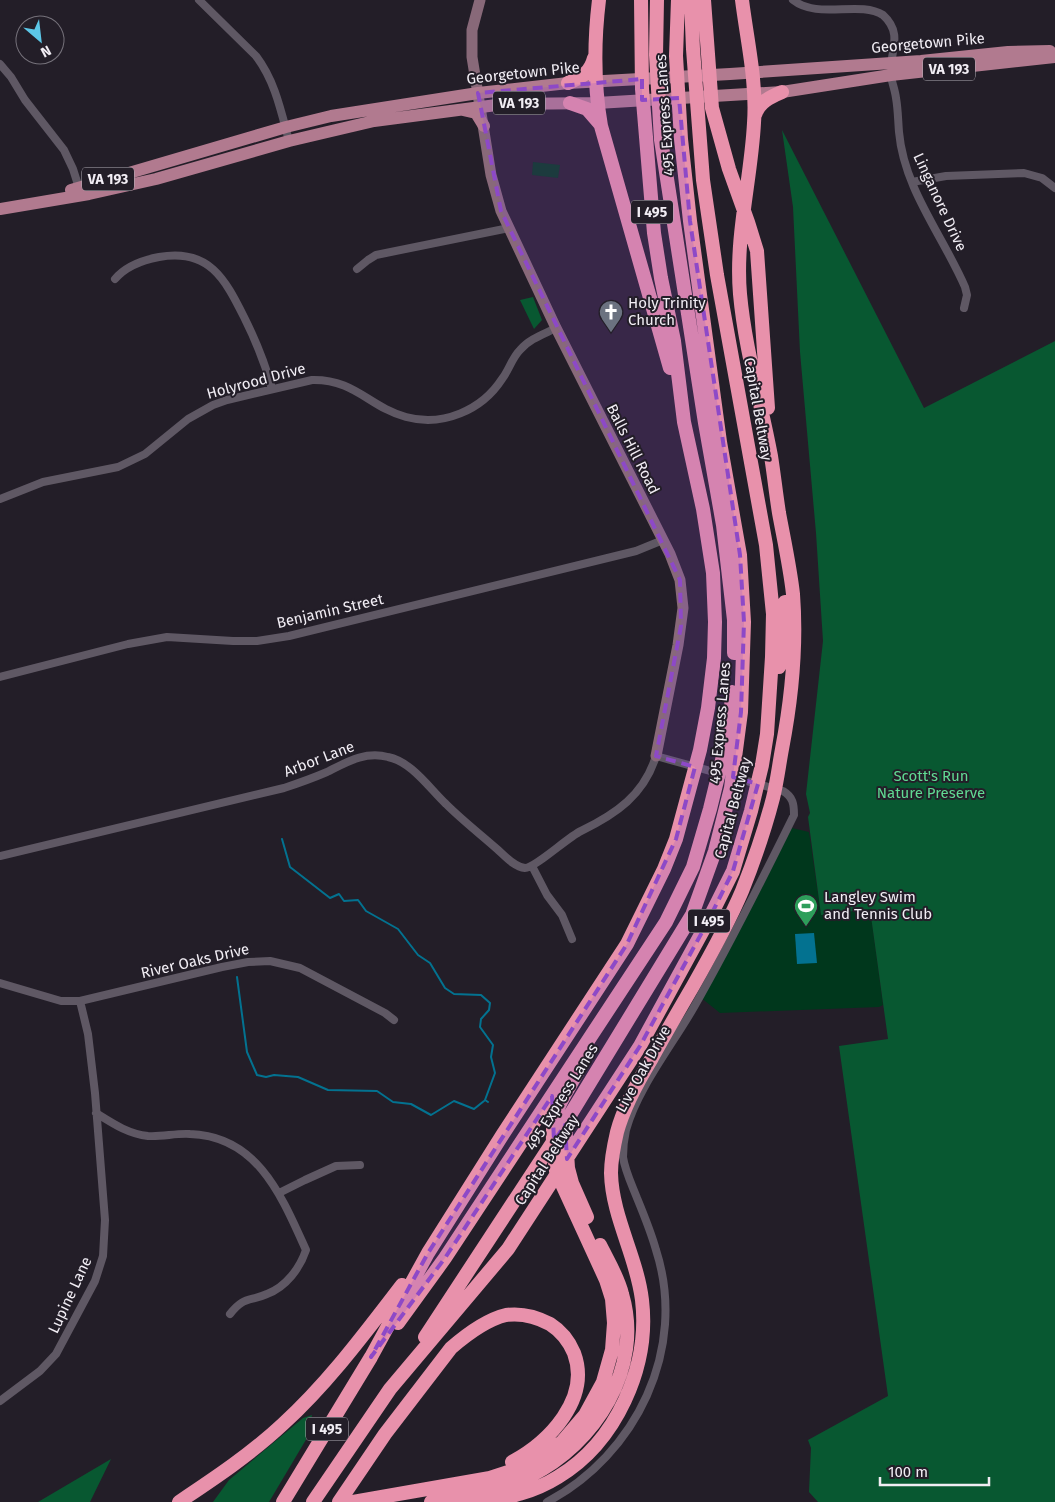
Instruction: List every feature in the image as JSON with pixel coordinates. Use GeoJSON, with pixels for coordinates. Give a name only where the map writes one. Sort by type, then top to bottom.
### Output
{"type":"FeatureCollection","features":[{"type":"Feature","properties":{"kind":"highway"},"geometry":{"type":"LineString","coordinates":[[599,0],[596,50],[597,103],[601,126],[675,384],[684,422]]}},
{"type":"Feature","properties":{"kind":"highway","name":"I 495"},"geometry":{"type":"LineString","coordinates":[[283,1502],[371,1357],[428,1253],[626,944],[664,869],[684,813],[700,750],[708,708],[714,658],[713,573],[708,538],[684,422],[674,341],[654,233],[642,89],[641,0]]}},
{"type":"Feature","properties":{"kind":"highway","name":"495 Express Lanes"},"geometry":{"type":"LineString","coordinates":[[371,1357],[445,1258],[666,922],[693,867],[724,752],[731,709],[734,620],[723,525],[660,140],[656,55],[657,0]]}},
{"type":"Feature","properties":{"kind":"highway","name":"495 Express Lanes"},"geometry":{"type":"LineString","coordinates":[[390,1390],[564,1125],[692,915],[715,851],[732,788],[741,712],[744,622],[740,555],[720,442],[689,212],[681,139],[676,56],[678,0]]}},
{"type":"Feature","properties":{"kind":"highway","name":"Capital Beltway"},"geometry":{"type":"LineString","coordinates":[[313,1502],[390,1390],[508,1249],[640,1046],[733,871],[751,811],[767,734],[773,614],[764,536],[717,275],[705,189],[700,145],[691,0]]}},
{"type":"Feature","properties":{"kind":"highway"},"geometry":{"type":"LineString","coordinates":[[704,0],[712,108],[729,169],[757,251],[771,457]]}},
{"type":"Feature","properties":{"kind":"highway"},"geometry":{"type":"LineString","coordinates":[[481,1502],[526,1493],[574,1466],[602,1438],[627,1394],[639,1361],[643,1330],[642,1298],[618,1214],[611,1176],[613,1151],[618,1127],[635,1088],[693,985],[741,892],[774,795],[791,703],[795,650],[791,578],[771,457],[751,363],[740,295],[738,261],[748,187],[755,94],[742,0]]}},
{"type":"Feature","properties":{"kind":"highway"},"geometry":{"type":"LineString","coordinates":[[568,83],[587,73],[592,66],[596,50]]}},
{"type":"Feature","properties":{"kind":"highway"},"geometry":{"type":"LineString","coordinates":[[754,116],[757,108],[762,103],[782,92]]}},
{"type":"Feature","properties":{"kind":"highway"},"geometry":{"type":"LineString","coordinates":[[570,102],[587,109],[601,126]]}},
{"type":"Feature","properties":{"kind":"highway"},"geometry":{"type":"LineString","coordinates":[[767,734],[778,683],[785,605],[780,515]]}},
{"type":"Feature","properties":{"kind":"highway"},"geometry":{"type":"LineString","coordinates":[[352,1502],[490,1478],[514,1470],[536,1459],[562,1442],[585,1414],[599,1390],[612,1350],[614,1323],[612,1299],[568,1168],[562,1107],[692,915]]}},
{"type":"Feature","properties":{"kind":"highway"},"geometry":{"type":"LineString","coordinates":[[431,1502],[503,1487],[530,1476],[557,1461],[583,1437],[601,1416],[614,1391],[626,1339],[626,1316],[622,1294],[556,1171],[553,1127],[577,1072],[635,984],[666,922]]}},
{"type":"Feature","properties":{"kind":"highway"},"geometry":{"type":"LineString","coordinates":[[179,1502],[247,1454],[282,1425],[308,1399],[336,1369],[428,1253]]}},
{"type":"Feature","properties":{"kind":"highway"},"geometry":{"type":"LineString","coordinates":[[339,1502],[396,1420],[451,1348],[464,1337],[484,1324],[506,1316],[524,1315],[542,1319],[556,1328],[566,1338],[577,1361],[578,1381],[576,1392],[568,1410],[555,1428],[525,1455],[490,1472],[352,1502]]}},
{"type":"Feature","properties":{"kind":"main road","name":"Georgetown Pike"},"geometry":{"type":"LineString","coordinates":[[4,208],[43,203],[156,179],[360,123],[480,106],[570,102],[597,103],[782,92],[921,60],[1008,52],[1055,50]]}},
{"type":"Feature","properties":{"kind":"main road","name":"Georgetown Pike"},"geometry":{"type":"LineString","coordinates":[[4,208],[286,127],[331,116],[478,93],[597,81],[752,72],[892,68],[1055,57]]}},
{"type":"Feature","properties":{"kind":"main road"},"geometry":{"type":"LineString","coordinates":[[453,110],[473,112],[478,115],[484,126]]}},
{"type":"Feature","properties":{"kind":"street"},"geometry":{"type":"LineString","coordinates":[[199,0],[256,56],[263,66],[276,91],[290,141]]}},
{"type":"Feature","properties":{"kind":"street","name":"Balls Hill Road"},"geometry":{"type":"LineString","coordinates":[[480,0],[474,22],[471,45],[495,194],[556,328],[662,540],[680,580],[683,608],[680,635],[652,771],[642,787],[621,807],[566,840],[532,866]]}},
{"type":"Feature","properties":{"kind":"street","name":"Linganore Drive"},"geometry":{"type":"LineString","coordinates":[[793,0],[804,6],[811,7],[853,6],[876,10],[888,20],[892,27],[895,48],[892,68],[901,152],[912,182],[965,287],[967,295],[964,308]]}},
{"type":"Feature","properties":{"kind":"street"},"geometry":{"type":"LineString","coordinates":[[0,64],[64,150],[79,188]]}},
{"type":"Feature","properties":{"kind":"street"},"geometry":{"type":"LineString","coordinates":[[912,182],[946,176],[1024,173],[1042,178],[1055,188]]}},
{"type":"Feature","properties":{"kind":"street"},"geometry":{"type":"LineString","coordinates":[[357,269],[376,255],[509,228]]}},
{"type":"Feature","properties":{"kind":"street"},"geometry":{"type":"LineString","coordinates":[[116,279],[132,266],[160,257],[184,256],[193,258],[214,270],[229,287],[253,335],[266,365],[272,389]]}},
{"type":"Feature","properties":{"kind":"street","name":"Holyrood Drive"},"geometry":{"type":"LineString","coordinates":[[0,499],[43,482],[118,467],[145,454],[201,411],[227,400],[312,380],[334,381],[349,387],[396,414],[419,420],[444,419],[467,411],[487,398],[503,379],[521,349],[529,342],[556,328]]}},
{"type":"Feature","properties":{"kind":"street","name":"Benjamin Street"},"geometry":{"type":"LineString","coordinates":[[0,677],[128,644],[167,637],[257,641],[289,636],[636,552],[662,540]]}},
{"type":"Feature","properties":{"kind":"street","name":"Arbor Lane"},"geometry":{"type":"LineString","coordinates":[[0,856],[284,788],[357,758],[374,756],[389,757],[408,767],[510,861],[524,868],[532,866]]}},
{"type":"Feature","properties":{"kind":"street","name":"Live Oak Drive"},"geometry":{"type":"LineString","coordinates":[[547,1502],[582,1480],[609,1455],[627,1432],[654,1378],[664,1328],[664,1291],[656,1250],[623,1159],[626,1130],[634,1108],[738,927],[794,815],[794,803],[788,794],[783,791],[656,756]]}},
{"type":"Feature","properties":{"kind":"street"},"geometry":{"type":"LineString","coordinates":[[532,866],[547,895],[562,915],[572,939]]}},
{"type":"Feature","properties":{"kind":"street","name":"River Oaks Drive"},"geometry":{"type":"LineString","coordinates":[[0,982],[61,1001],[80,1001],[222,967],[248,962],[270,961],[300,968],[394,1020]]}},
{"type":"Feature","properties":{"kind":"street","name":"Lupine Lane"},"geometry":{"type":"LineString","coordinates":[[0,1401],[40,1371],[56,1354],[64,1342],[99,1270],[103,1256],[106,1231],[96,1113],[88,1034],[80,1001]]}},
{"type":"Feature","properties":{"kind":"street"},"geometry":{"type":"LineString","coordinates":[[96,1113],[134,1134],[152,1136],[203,1135],[228,1143],[258,1164],[279,1193],[306,1250],[302,1263],[278,1288],[268,1294],[245,1300],[230,1314]]}},
{"type":"Feature","properties":{"kind":"street"},"geometry":{"type":"LineString","coordinates":[[279,1193],[336,1166],[360,1165]]}},
{"type":"Feature","properties":{"kind":"highlighted area"},"geometry":{"type":"Polygon","coordinates":[[[642,79],[642,100],[679,98],[690,221],[740,555],[744,622],[741,712],[733,777],[758,784],[733,871],[706,925],[640,1046],[567,1159],[565,1125],[554,1141],[552,1096],[445,1258],[371,1357],[428,1253],[627,944],[676,839],[695,767],[656,756],[681,626],[680,580],[501,211],[478,93],[642,79]]]}},
{"type":"Feature","properties":{"kind":"green space","name":"Scott's Run Nature Preserve"},"geometry":{"type":"Polygon","coordinates":[[[782,130],[924,408],[1055,341],[1055,1502],[818,1502],[809,1492],[811,1448],[808,1440],[888,1396],[839,1046],[888,1039],[870,909],[821,915],[808,817],[810,813],[806,794],[823,641],[816,533],[800,352],[793,207],[782,130]]]}},
{"type":"Feature","properties":{"kind":"green space"},"geometry":{"type":"Polygon","coordinates":[[[533,162],[560,165],[558,178],[532,175],[533,162]]]}},
{"type":"Feature","properties":{"kind":"green space"},"geometry":{"type":"Polygon","coordinates":[[[533,297],[542,320],[534,329],[520,300],[533,297]]]}},
{"type":"Feature","properties":{"kind":"green space","name":"Langley Swim and Tennis Club"},"geometry":{"type":"Polygon","coordinates":[[[792,828],[809,832],[821,915],[870,909],[883,1005],[879,1007],[720,1013],[700,997],[792,828]]]}},
{"type":"Feature","properties":{"kind":"green space"},"geometry":{"type":"Polygon","coordinates":[[[312,1415],[307,1438],[269,1502],[213,1502],[229,1480],[303,1418],[312,1415]]]}},
{"type":"Feature","properties":{"kind":"green space"},"geometry":{"type":"Polygon","coordinates":[[[111,1459],[90,1502],[38,1502],[111,1459]]]}},
{"type":"Feature","properties":{"kind":"water"},"geometry":{"type":"Polygon","coordinates":[[[814,933],[817,963],[797,964],[795,934],[814,933]]]}},
{"type":"Feature","properties":{"kind":"waterway"},"geometry":{"type":"LineString","coordinates":[[282,839],[290,867],[330,898],[339,894],[344,901],[358,900],[366,911],[398,929],[418,955],[430,963],[445,988],[454,994],[481,995],[490,1003],[489,1010],[481,1019],[480,1027],[493,1045],[491,1057],[495,1073],[485,1100],[488,1102]]}},
{"type":"Feature","properties":{"kind":"waterway"},"geometry":{"type":"LineString","coordinates":[[237,977],[247,1052],[257,1075],[266,1077],[274,1075],[298,1077],[328,1090],[377,1091],[393,1102],[411,1104],[431,1115],[454,1101],[474,1109],[484,1101]]}},
{"type":"Feature","properties":{"kind":"place","name":"Holy Trinity Church"},"geometry":{"type":"Point","coordinates":[611,333]}},
{"type":"Feature","properties":{"kind":"place","name":"Langley Swim and Tennis Club"},"geometry":{"type":"Point","coordinates":[806,927]}}]}
